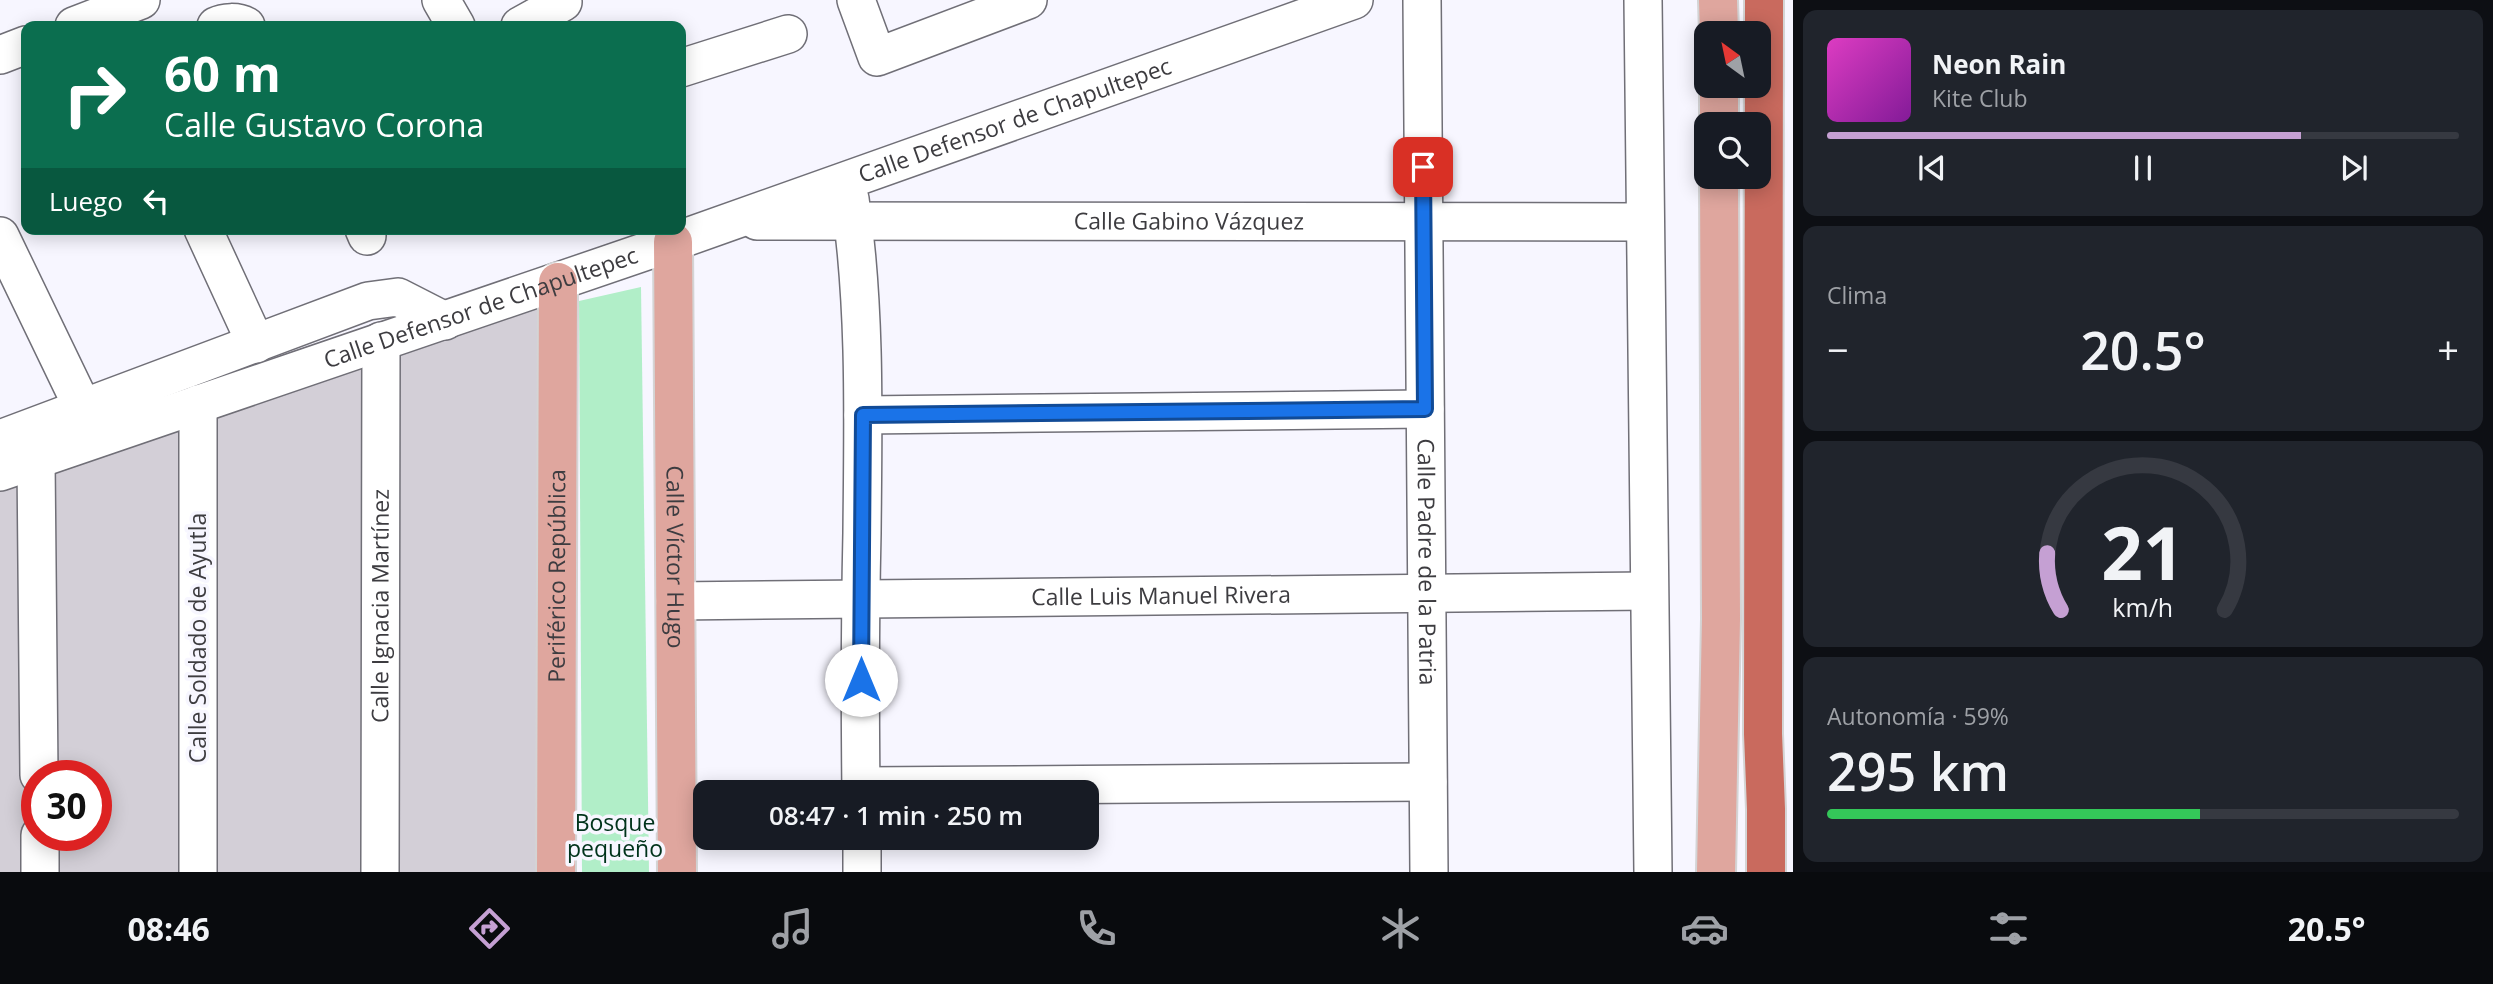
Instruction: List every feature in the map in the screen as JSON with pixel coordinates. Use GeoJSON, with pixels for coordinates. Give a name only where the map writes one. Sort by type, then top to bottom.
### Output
{"type":"FeatureCollection","features":[{"type":"Feature","properties":{"kind":"highway"},"geometry":{"type":"LineString","coordinates":[[1764,0],[1763,734],[1766,872]]}},
{"type":"Feature","properties":{"kind":"highway"},"geometry":{"type":"LineString","coordinates":[[1745,872],[1766,809]]}},
{"type":"Feature","properties":{"kind":"main road"},"geometry":{"type":"LineString","coordinates":[[1718,0],[1719,21]]}},
{"type":"Feature","properties":{"kind":"main road"},"geometry":{"type":"LineString","coordinates":[[1716,872],[1721,619],[1719,189]]}},
{"type":"Feature","properties":{"kind":"main road","name":"Calle Víctor Hugo"},"geometry":{"type":"LineString","coordinates":[[672,236],[677,872]]}},
{"type":"Feature","properties":{"kind":"main road","name":"Periférico República"},"geometry":{"type":"LineString","coordinates":[[556,872],[558,282]]}},
{"type":"Feature","properties":{"kind":"street"},"geometry":{"type":"LineString","coordinates":[[87,21],[141,0]]}},
{"type":"Feature","properties":{"kind":"street"},"geometry":{"type":"LineString","coordinates":[[441,0],[453,21]]}},
{"type":"Feature","properties":{"kind":"street"},"geometry":{"type":"LineString","coordinates":[[856,0],[877,57],[1028,0]]}},
{"type":"Feature","properties":{"kind":"street","name":"Calle Defensor de Chapultepec"},"geometry":{"type":"LineString","coordinates":[[686,232],[732,221],[848,181],[1354,0]]}},
{"type":"Feature","properties":{"kind":"street","name":"Calle Padre de la Patria"},"geometry":{"type":"LineString","coordinates":[[1422,0],[1429,872]]}},
{"type":"Feature","properties":{"kind":"street"},"geometry":{"type":"LineString","coordinates":[[1643,0],[1653,872]]}},
{"type":"Feature","properties":{"kind":"street"},"geometry":{"type":"LineString","coordinates":[[535,21],[568,10]]}},
{"type":"Feature","properties":{"kind":"street"},"geometry":{"type":"LineString","coordinates":[[686,66],[789,34]]}},
{"type":"Feature","properties":{"kind":"street"},"geometry":{"type":"LineString","coordinates":[[0,55],[21,47]]}},
{"type":"Feature","properties":{"kind":"street"},"geometry":{"type":"LineString","coordinates":[[848,181],[860,307],[863,415],[861,780]]}},
{"type":"Feature","properties":{"kind":"street","name":"Calle Gabino Vázquez"},"geometry":{"type":"LineString","coordinates":[[732,221],[1645,222]]}},
{"type":"Feature","properties":{"kind":"street"},"geometry":{"type":"LineString","coordinates":[[206,235],[256,344]]}},
{"type":"Feature","properties":{"kind":"street","name":"Calle Defensor de Chapultepec"},"geometry":{"type":"LineString","coordinates":[[0,472],[36,460],[91,424],[198,404],[558,282],[672,236]]}},
{"type":"Feature","properties":{"kind":"street"},"geometry":{"type":"LineString","coordinates":[[1,242],[91,424]]}},
{"type":"Feature","properties":{"kind":"street"},"geometry":{"type":"LineString","coordinates":[[0,439],[91,424],[256,344],[368,301],[398,297],[445,321]]}},
{"type":"Feature","properties":{"kind":"street","name":"Calle Ignacia Martínez"},"geometry":{"type":"LineString","coordinates":[[380,872],[381,341]]}},
{"type":"Feature","properties":{"kind":"street","name":"Calle Soldado de Ayutla"},"geometry":{"type":"LineString","coordinates":[[198,404],[198,872]]}},
{"type":"Feature","properties":{"kind":"street"},"geometry":{"type":"LineString","coordinates":[[863,415],[1425,409]]}},
{"type":"Feature","properties":{"kind":"street"},"geometry":{"type":"LineString","coordinates":[[36,460],[39,760]]}},
{"type":"Feature","properties":{"kind":"street","name":"Calle Luis Manuel Rivera"},"geometry":{"type":"LineString","coordinates":[[675,601],[1649,591]]}},
{"type":"Feature","properties":{"kind":"street"},"geometry":{"type":"LineString","coordinates":[[1099,787],[1428,782]]}},
{"type":"Feature","properties":{"kind":"street"},"geometry":{"type":"LineString","coordinates":[[862,850],[862,872]]}},
{"type":"Feature","properties":{"kind":"street"},"geometry":{"type":"LineString","coordinates":[[40,851],[40,872]]}},
{"type":"Feature","properties":{"kind":"green space","name":"Bosque pequeño"},"geometry":{"type":"Polygon","coordinates":[[[641,287],[649,872],[582,872],[579,301],[641,287]]]}},
{"type":"Feature","properties":{"kind":"building"},"geometry":{"type":"Polygon","coordinates":[[[558,282],[560,872],[0,872],[0,476],[558,282]]]}},
{"type":"Feature","properties":{"kind":"route"},"geometry":{"type":"LineString","coordinates":[[861,680],[863,415],[1425,409],[1423,167]]}}]}
